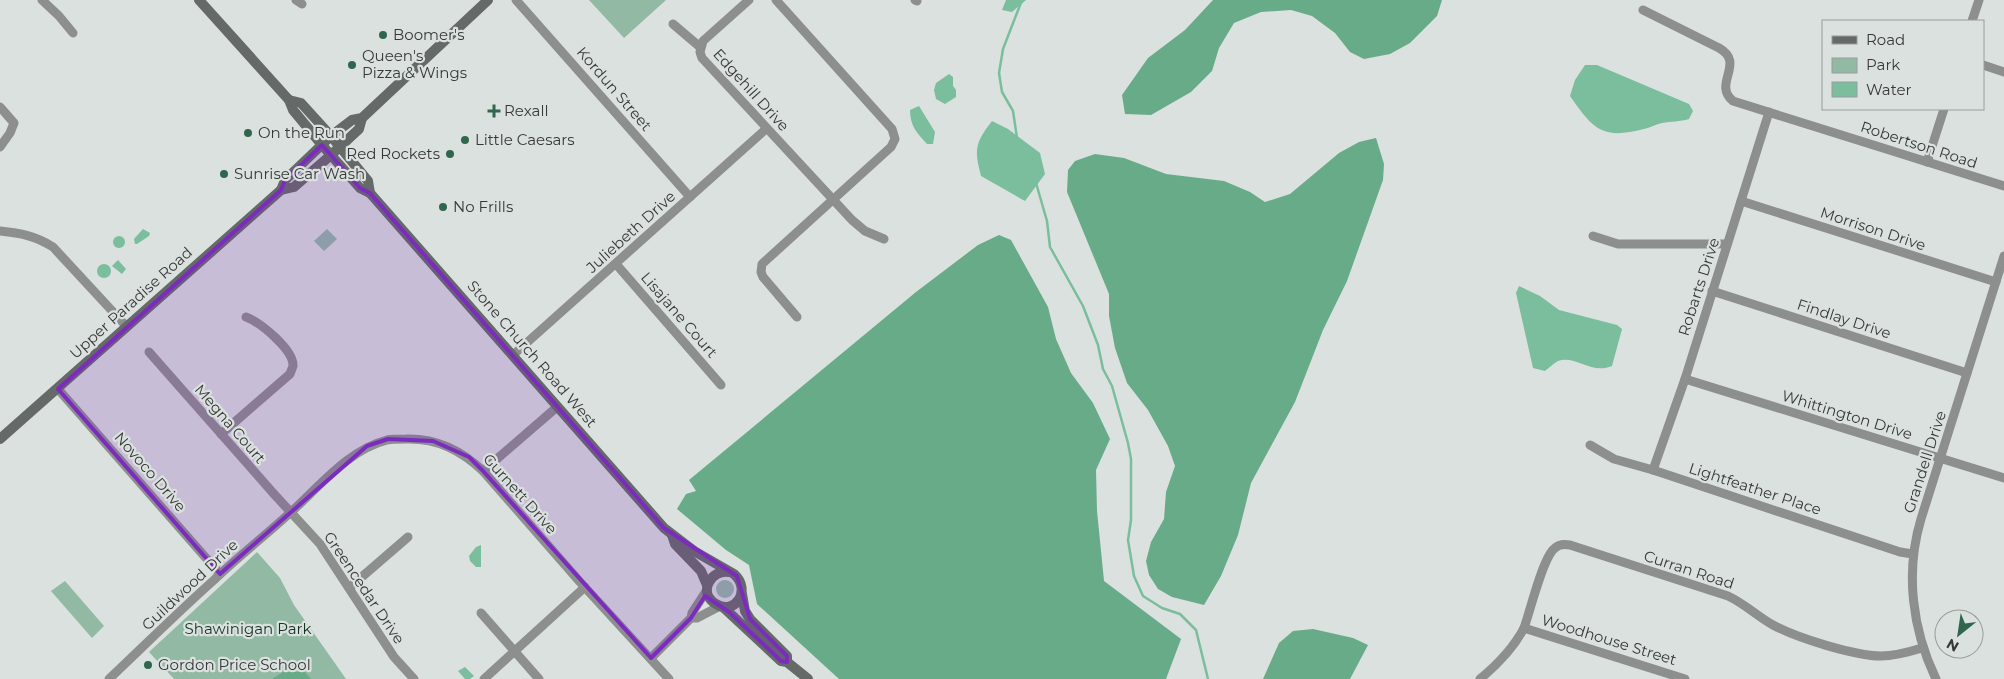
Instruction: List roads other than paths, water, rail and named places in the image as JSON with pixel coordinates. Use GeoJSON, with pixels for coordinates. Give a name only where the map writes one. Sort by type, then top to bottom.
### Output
{"type":"FeatureCollection","features":[{"type":"Feature","properties":{"kind":"main road","name":"Stone Church Road West"},"geometry":{"type":"LineString","coordinates":[[199,0],[289,100],[293,110],[360,188],[370,193],[672,535]]}},
{"type":"Feature","properties":{"kind":"main road","name":"Upper Paradise Road"},"geometry":{"type":"LineString","coordinates":[[281,190],[294,187],[340,147],[359,129],[362,118],[488,0]]}},
{"type":"Feature","properties":{"kind":"main road","name":"Stone Church Road West"},"geometry":{"type":"LineString","coordinates":[[289,100],[301,103],[331,136],[368,181],[370,193]]}},
{"type":"Feature","properties":{"kind":"main road","name":"Upper Paradise Road"},"geometry":{"type":"LineString","coordinates":[[1,436],[58,389],[281,190],[285,180],[331,136],[352,120],[362,118]]}},
{"type":"Feature","properties":{"kind":"main road"},"geometry":{"type":"LineString","coordinates":[[672,535],[740,580],[746,611],[750,619],[787,656],[787,662]]}},
{"type":"Feature","properties":{"kind":"main road"},"geometry":{"type":"LineString","coordinates":[[672,535],[675,544],[701,571],[710,599],[721,606],[781,661],[787,662],[808,679]]}},
{"type":"Feature","properties":{"kind":"main road"},"geometry":{"type":"LineString","coordinates":[[707,588],[715,574],[729,572]]}},
{"type":"Feature","properties":{"kind":"main road"},"geometry":{"type":"LineString","coordinates":[[721,606],[734,604],[742,594]]}},
{"type":"Feature","properties":{"kind":"street"},"geometry":{"type":"LineString","coordinates":[[42,0],[60,16],[72,33]]}},
{"type":"Feature","properties":{"kind":"street","name":"Kordun Street"},"geometry":{"type":"LineString","coordinates":[[516,0],[690,197]]}},
{"type":"Feature","properties":{"kind":"street","name":"Edgehill Drive"},"geometry":{"type":"LineString","coordinates":[[749,0],[703,41],[700,46],[702,58],[859,227],[884,240]]}},
{"type":"Feature","properties":{"kind":"street"},"geometry":{"type":"LineString","coordinates":[[776,0],[892,129],[896,139],[891,147],[764,262],[762,266],[763,277],[797,317]]}},
{"type":"Feature","properties":{"kind":"street"},"geometry":{"type":"LineString","coordinates":[[1972,20],[1979,0]]}},
{"type":"Feature","properties":{"kind":"street","name":"Robertson Road"},"geometry":{"type":"LineString","coordinates":[[1643,10],[1724,51],[1730,59],[1731,65],[1725,86],[1729,97],[1733,101],[2004,186]]}},
{"type":"Feature","properties":{"kind":"street"},"geometry":{"type":"LineString","coordinates":[[673,24],[700,46]]}},
{"type":"Feature","properties":{"kind":"street"},"geometry":{"type":"LineString","coordinates":[[1984,65],[2004,72]]}},
{"type":"Feature","properties":{"kind":"street"},"geometry":{"type":"LineString","coordinates":[[0,107],[14,123],[10,133],[0,147]]}},
{"type":"Feature","properties":{"kind":"street"},"geometry":{"type":"LineString","coordinates":[[1927,162],[1944,110]]}},
{"type":"Feature","properties":{"kind":"street","name":"Robarts Drive"},"geometry":{"type":"LineString","coordinates":[[1653,470],[1685,379],[1769,112]]}},
{"type":"Feature","properties":{"kind":"street","name":"Juliebeth Drive"},"geometry":{"type":"LineString","coordinates":[[513,355],[766,129]]}},
{"type":"Feature","properties":{"kind":"street","name":"Morrison Drive"},"geometry":{"type":"LineString","coordinates":[[1741,202],[1996,282]]}},
{"type":"Feature","properties":{"kind":"street"},"geometry":{"type":"LineString","coordinates":[[0,231],[22,233],[53,246],[127,327]]}},
{"type":"Feature","properties":{"kind":"street"},"geometry":{"type":"LineString","coordinates":[[1593,236],[1618,244],[1727,244]]}},
{"type":"Feature","properties":{"kind":"street","name":"Grandell Drive"},"geometry":{"type":"LineString","coordinates":[[1936,679],[1922,648],[1914,602],[1914,554],[1919,526],[2004,256]]}},
{"type":"Feature","properties":{"kind":"street","name":"Lisajane Court"},"geometry":{"type":"LineString","coordinates":[[616,264],[721,385]]}},
{"type":"Feature","properties":{"kind":"street","name":"Findlay Drive"},"geometry":{"type":"LineString","coordinates":[[1712,291],[1968,373]]}},
{"type":"Feature","properties":{"kind":"street"},"geometry":{"type":"LineString","coordinates":[[221,434],[290,374],[293,366],[290,356],[270,332],[255,320],[246,317]]}},
{"type":"Feature","properties":{"kind":"street","name":"Megna Court"},"geometry":{"type":"LineString","coordinates":[[149,352],[290,513]]}},
{"type":"Feature","properties":{"kind":"street","name":"Whittington Drive"},"geometry":{"type":"LineString","coordinates":[[1685,379],[2003,479]]}},
{"type":"Feature","properties":{"kind":"street","name":"Novoco Drive"},"geometry":{"type":"LineString","coordinates":[[58,389],[220,574]]}},
{"type":"Feature","properties":{"kind":"street"},"geometry":{"type":"LineString","coordinates":[[483,471],[557,406]]}},
{"type":"Feature","properties":{"kind":"street","name":"Gurnett Drive"},"geometry":{"type":"LineString","coordinates":[[290,513],[346,461],[367,446],[388,440],[414,439],[433,441],[452,447],[469,457],[483,471],[584,587],[669,679]]}},
{"type":"Feature","properties":{"kind":"street","name":"Lightfeather Place"},"geometry":{"type":"LineString","coordinates":[[1590,445],[1614,460],[1653,470],[1900,552],[1914,554]]}},
{"type":"Feature","properties":{"kind":"street","name":"Guildwood Drive"},"geometry":{"type":"LineString","coordinates":[[110,679],[220,574],[290,513]]}},
{"type":"Feature","properties":{"kind":"street","name":"Greencedar Drive"},"geometry":{"type":"LineString","coordinates":[[290,513],[320,544],[394,657],[414,679]]}},
{"type":"Feature","properties":{"kind":"street"},"geometry":{"type":"LineString","coordinates":[[349,588],[408,537]]}},
{"type":"Feature","properties":{"kind":"street","name":"Curran Road"},"geometry":{"type":"LineString","coordinates":[[1524,628],[1546,561],[1555,547],[1562,544],[1728,596],[1745,605],[1764,620],[1782,629],[1843,650],[1883,656],[1922,648]]}},
{"type":"Feature","properties":{"kind":"street"},"geometry":{"type":"LineString","coordinates":[[484,679],[584,587]]}},
{"type":"Feature","properties":{"kind":"street"},"geometry":{"type":"LineString","coordinates":[[650,658],[691,618],[707,588]]}},
{"type":"Feature","properties":{"kind":"street"},"geometry":{"type":"LineString","coordinates":[[691,618],[697,618],[721,606]]}},
{"type":"Feature","properties":{"kind":"street"},"geometry":{"type":"LineString","coordinates":[[481,613],[539,679]]}},
{"type":"Feature","properties":{"kind":"street"},"geometry":{"type":"LineString","coordinates":[[1480,679],[1498,665],[1510,651],[1524,628]]}},
{"type":"Feature","properties":{"kind":"street","name":"Woodhouse Street"},"geometry":{"type":"LineString","coordinates":[[1524,628],[1685,679]]}},
{"type":"Feature","properties":{"kind":"water"},"geometry":{"type":"Polygon","coordinates":[[[1006,0],[1026,0],[1012,12],[1002,10],[1006,0]]]}},
{"type":"Feature","properties":{"kind":"water"},"geometry":{"type":"Polygon","coordinates":[[[1585,65],[1597,65],[1689,104],[1693,111],[1689,119],[1662,123],[1630,132],[1608,132],[1600,129],[1585,117],[1570,96],[1575,80],[1585,65]]]}},
{"type":"Feature","properties":{"kind":"water"},"geometry":{"type":"Polygon","coordinates":[[[949,74],[953,77],[956,97],[945,104],[936,99],[934,90],[936,83],[949,74]]]}},
{"type":"Feature","properties":{"kind":"water"},"geometry":{"type":"Polygon","coordinates":[[[919,106],[935,132],[933,144],[927,144],[917,133],[913,125],[910,110],[919,106]]]}},
{"type":"Feature","properties":{"kind":"water"},"geometry":{"type":"Polygon","coordinates":[[[992,121],[1008,129],[1040,153],[1045,174],[1025,201],[981,176],[977,159],[979,141],[992,121]]]}},
{"type":"Feature","properties":{"kind":"water"},"geometry":{"type":"Polygon","coordinates":[[[143,229],[150,233],[149,236],[135,244],[134,239],[143,229]]]}},
{"type":"Feature","properties":{"kind":"water"},"geometry":{"type":"Polygon","coordinates":[[[117,236],[121,236],[125,242],[121,248],[117,248],[113,244],[113,240],[117,236]]]}},
{"type":"Feature","properties":{"kind":"water"},"geometry":{"type":"Polygon","coordinates":[[[118,260],[126,269],[122,274],[112,266],[118,260]]]}},
{"type":"Feature","properties":{"kind":"water"},"geometry":{"type":"Polygon","coordinates":[[[104,264],[109,266],[111,271],[109,276],[104,278],[99,276],[97,271],[99,266],[104,264]]]}},
{"type":"Feature","properties":{"kind":"water"},"geometry":{"type":"Polygon","coordinates":[[[1519,286],[1540,296],[1559,310],[1617,325],[1622,329],[1612,366],[1597,368],[1565,360],[1558,361],[1545,371],[1533,368],[1516,293],[1519,286]]]}},
{"type":"Feature","properties":{"kind":"water"},"geometry":{"type":"Polygon","coordinates":[[[481,545],[481,567],[476,567],[470,561],[469,556],[476,547],[481,545]]]}},
{"type":"Feature","properties":{"kind":"water"},"geometry":{"type":"Polygon","coordinates":[[[465,667],[474,676],[470,679],[465,679],[458,671],[465,667]]]}},
{"type":"Feature","properties":{"kind":"waterway"},"geometry":{"type":"LineString","coordinates":[[1017,138],[1013,111],[1002,92],[999,73],[1003,49],[1022,0]]}},
{"type":"Feature","properties":{"kind":"waterway"},"geometry":{"type":"LineString","coordinates":[[1036,183],[1047,221],[1050,247],[1083,306],[1098,345],[1103,369],[1112,386],[1128,443],[1131,459],[1131,520],[1128,540],[1134,576],[1143,596],[1162,608],[1180,614],[1196,630],[1208,679]]}},
{"type":"Feature","properties":{"kind":"place","name":"Boomer's"},"geometry":{"type":"Point","coordinates":[383,35]}},
{"type":"Feature","properties":{"kind":"place","name":"Queen's Pizza & Wings"},"geometry":{"type":"Point","coordinates":[352,65]}},
{"type":"Feature","properties":{"kind":"place","name":"Rexall"},"geometry":{"type":"Point","coordinates":[494,111]}},
{"type":"Feature","properties":{"kind":"place","name":"On the Run"},"geometry":{"type":"Point","coordinates":[248,133]}},
{"type":"Feature","properties":{"kind":"place","name":"Little Caesars"},"geometry":{"type":"Point","coordinates":[465,140]}},
{"type":"Feature","properties":{"kind":"place","name":"Red Rockets"},"geometry":{"type":"Point","coordinates":[450,154]}},
{"type":"Feature","properties":{"kind":"place","name":"Sunrise Car Wash"},"geometry":{"type":"Point","coordinates":[224,174]}},
{"type":"Feature","properties":{"kind":"place","name":"No Frills"},"geometry":{"type":"Point","coordinates":[443,207]}},
{"type":"Feature","properties":{"kind":"place","name":"Gordon Price School"},"geometry":{"type":"Point","coordinates":[148,665]}},
{"type":"Feature","properties":{"kind":"park label","name":"Shawinigan Park"},"geometry":{"type":"Point","coordinates":[248,629]}}]}
